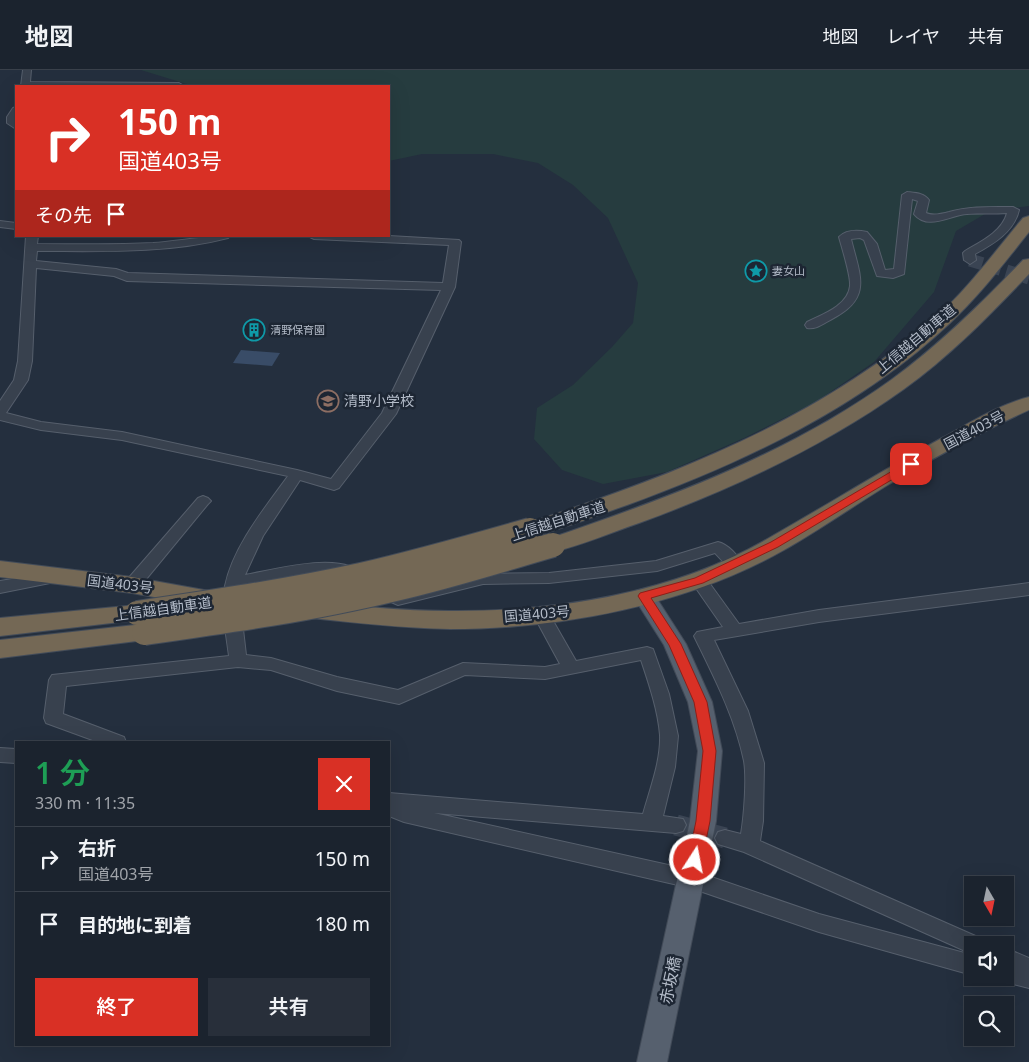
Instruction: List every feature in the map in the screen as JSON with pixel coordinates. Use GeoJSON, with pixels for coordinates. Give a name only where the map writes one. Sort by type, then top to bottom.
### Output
{"type":"FeatureCollection","features":[{"type":"Feature","properties":{"kind":"highway","name":"上信越自動車道"},"geometry":{"type":"LineString","coordinates":[[0,648],[141,623],[270,593],[405,565],[530,530],[592,510],[700,469],[782,430],[836,400],[908,350],[943,320],[972,290],[1029,221]]}},
{"type":"Feature","properties":{"kind":"highway","name":"上信越自動車道"},"geometry":{"type":"LineString","coordinates":[[0,628],[141,623],[285,612],[429,581],[553,545],[666,505],[725,480],[773,458],[836,424],[898,384],[933,357],[992,303],[1029,264]]}},
{"type":"Feature","properties":{"kind":"highway","name":"国道403号"},"geometry":{"type":"LineString","coordinates":[[0,569],[54,577],[233,593],[450,620],[542,616],[595,608],[699,581],[735,564],[774,545],[879,481],[990,420],[1029,402]]}},
{"type":"Feature","properties":{"kind":"main road","name":"赤坂橋"},"geometry":{"type":"LineString","coordinates":[[644,596],[675,644],[700,702],[710,751],[703,821],[652,1062]]}},
{"type":"Feature","properties":{"kind":"street"},"geometry":{"type":"LineString","coordinates":[[26,70],[26,85]]}},
{"type":"Feature","properties":{"kind":"street"},"geometry":{"type":"LineString","coordinates":[[15,112],[12,117],[12,123],[15,125]]}},
{"type":"Feature","properties":{"kind":"street"},"geometry":{"type":"LineString","coordinates":[[0,130],[15,129]]}},
{"type":"Feature","properties":{"kind":"street"},"geometry":{"type":"LineString","coordinates":[[811,325],[840,310],[850,299],[856,287],[845,237],[850,234],[861,235],[869,240],[877,256],[876,267],[881,273],[893,274],[900,271],[907,195],[917,196],[924,200],[920,214],[925,218],[938,218],[964,211],[1013,210],[1013,215],[998,234],[969,253],[970,260]]}},
{"type":"Feature","properties":{"kind":"street"},"geometry":{"type":"LineString","coordinates":[[0,224],[15,226]]}},
{"type":"Feature","properties":{"kind":"street"},"geometry":{"type":"LineString","coordinates":[[0,412],[21,380],[25,361],[31,242],[149,246],[220,237]]}},
{"type":"Feature","properties":{"kind":"street"},"geometry":{"type":"LineString","coordinates":[[0,416],[41,426],[122,436],[297,474],[334,485],[389,414],[449,287],[455,242],[338,237]]}},
{"type":"Feature","properties":{"kind":"street"},"geometry":{"type":"LineString","coordinates":[[30,264],[116,274],[127,277],[449,287]]}},
{"type":"Feature","properties":{"kind":"street"},"geometry":{"type":"LineString","coordinates":[[238,660],[233,593],[236,570],[269,515],[297,474]]}},
{"type":"Feature","properties":{"kind":"street"},"geometry":{"type":"LineString","coordinates":[[132,585],[203,501]]}},
{"type":"Feature","properties":{"kind":"street"},"geometry":{"type":"LineString","coordinates":[[233,593],[327,567],[339,568],[398,599],[483,579],[549,578],[657,566],[718,547],[735,564]]}},
{"type":"Feature","properties":{"kind":"street"},"geometry":{"type":"LineString","coordinates":[[0,587],[54,577]]}},
{"type":"Feature","properties":{"kind":"street"},"geometry":{"type":"LineString","coordinates":[[699,581],[734,630]]}},
{"type":"Feature","properties":{"kind":"street"},"geometry":{"type":"LineString","coordinates":[[749,845],[753,821],[754,764],[739,711],[703,636],[819,616],[1029,589]]}},
{"type":"Feature","properties":{"kind":"street"},"geometry":{"type":"LineString","coordinates":[[542,616],[571,668]]}},
{"type":"Feature","properties":{"kind":"street"},"geometry":{"type":"LineString","coordinates":[[114,741],[53,718],[58,680],[238,660],[272,664],[337,684],[399,697],[463,670],[545,673],[647,653],[664,708],[669,738],[651,822]]}},
{"type":"Feature","properties":{"kind":"street"},"geometry":{"type":"LineString","coordinates":[[0,755],[15,756]]}},
{"type":"Feature","properties":{"kind":"street"},"geometry":{"type":"LineString","coordinates":[[390,801],[651,822],[676,826]]}},
{"type":"Feature","properties":{"kind":"street"},"geometry":{"type":"LineString","coordinates":[[390,808],[404,814],[689,888],[964,963]]}},
{"type":"Feature","properties":{"kind":"street"},"geometry":{"type":"LineString","coordinates":[[725,838],[749,845],[964,941]]}},
{"type":"Feature","properties":{"kind":"street"},"geometry":{"type":"LineString","coordinates":[[1014,962],[1029,968]]}},
{"type":"Feature","properties":{"kind":"street"},"geometry":{"type":"LineString","coordinates":[[1014,975],[1029,978]]}},
{"type":"Feature","properties":{"kind":"green space"},"geometry":{"type":"Polygon","coordinates":[[[141,70],[1029,70],[1029,206],[990,211],[956,231],[934,292],[874,362],[816,402],[744,438],[667,472],[603,484],[562,470],[534,439],[537,408],[573,385],[612,347],[633,323],[638,283],[608,218],[573,185],[538,163],[493,154],[422,154],[390,161],[390,85],[190,85],[141,70]]]}},
{"type":"Feature","properties":{"kind":"water"},"geometry":{"type":"Polygon","coordinates":[[[241,350],[280,353],[272,366],[233,363],[241,350]]]}},
{"type":"Feature","properties":{"kind":"tunnel"},"geometry":{"type":"LineString","coordinates":[[970,260],[1029,278]]}},
{"type":"Feature","properties":{"kind":"tunnel"},"geometry":{"type":"LineString","coordinates":[[676,825],[725,838]]}},
{"type":"Feature","properties":{"kind":"place","name":"妻女山"},"geometry":{"type":"Point","coordinates":[756,271]}},
{"type":"Feature","properties":{"kind":"place","name":"清野保育園"},"geometry":{"type":"Point","coordinates":[254,330]}},
{"type":"Feature","properties":{"kind":"place","name":"清野小学校"},"geometry":{"type":"Point","coordinates":[328,401]}},
{"type":"Feature","properties":{"kind":"route"},"geometry":{"type":"LineString","coordinates":[[695,860],[703,821],[710,751],[707,735],[700,702],[675,644],[644,596],[699,581],[774,545],[879,481],[911,464]]}}]}
